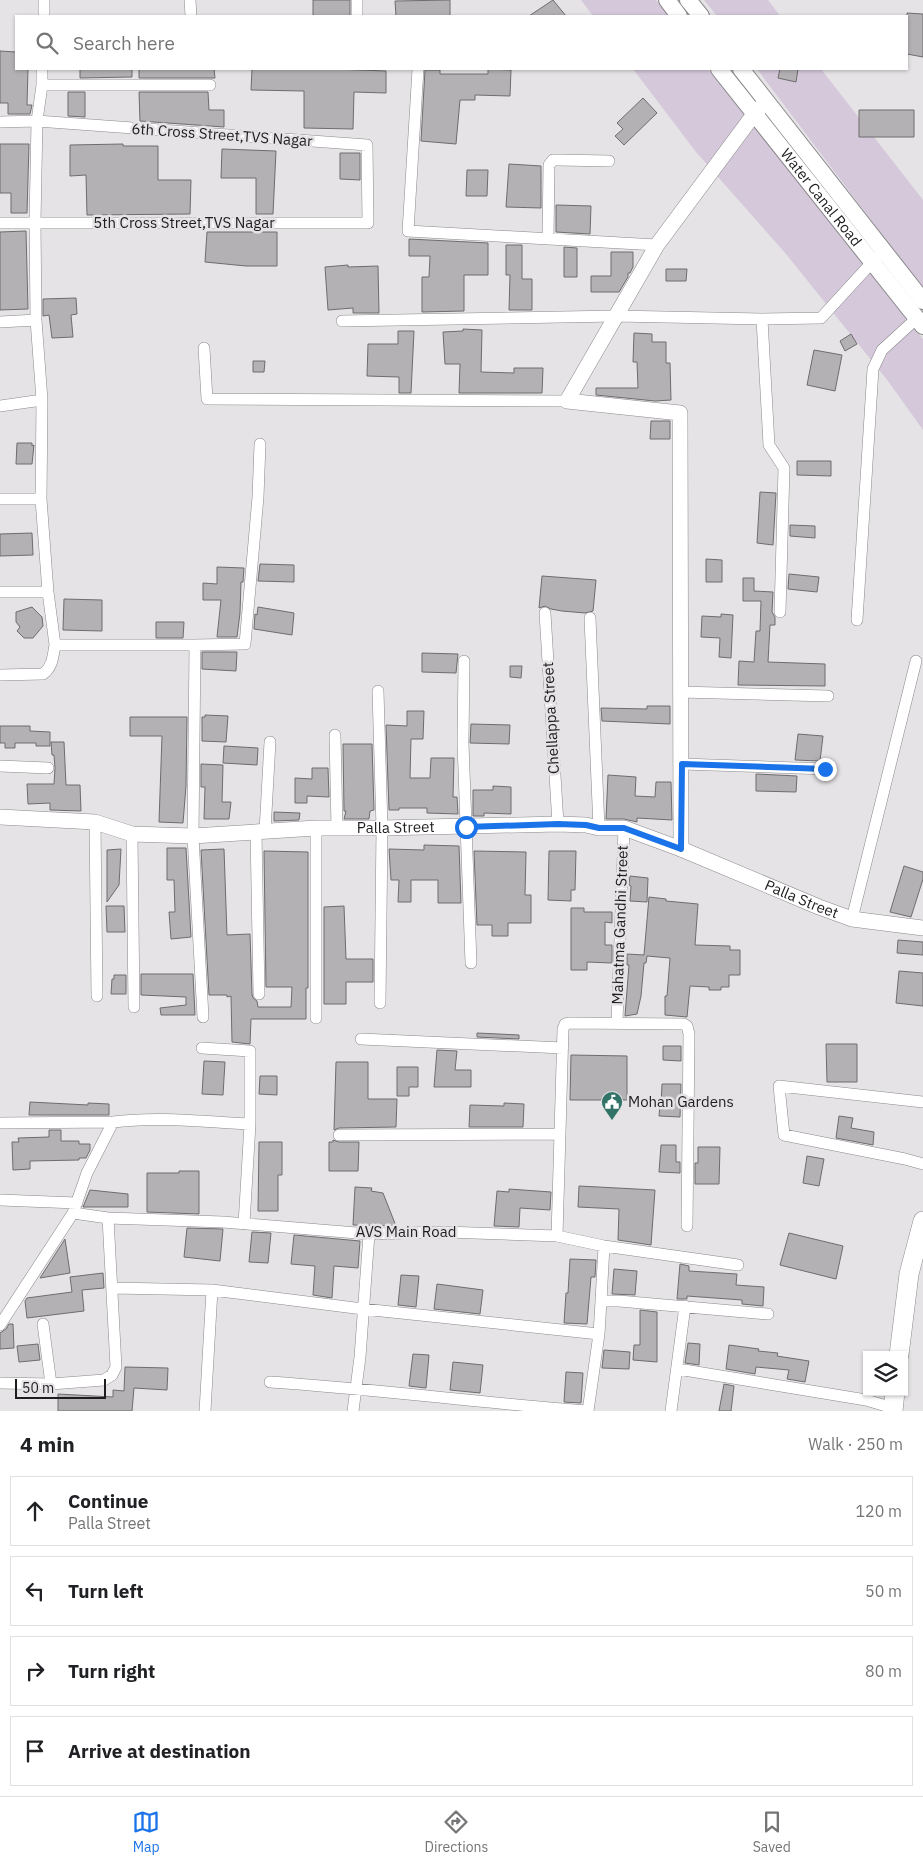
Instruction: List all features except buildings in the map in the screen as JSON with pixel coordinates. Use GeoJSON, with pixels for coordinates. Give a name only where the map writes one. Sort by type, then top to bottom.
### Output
{"type":"FeatureCollection","features":[{"type":"Feature","properties":{"kind":"main road"},"geometry":{"type":"LineString","coordinates":[[667,0],[678,15]]}},
{"type":"Feature","properties":{"kind":"main road"},"geometry":{"type":"LineString","coordinates":[[688,0],[700,15]]}},
{"type":"Feature","properties":{"kind":"main road","name":"Water Canal Road"},"geometry":{"type":"LineString","coordinates":[[720,70],[920,322]]}},
{"type":"Feature","properties":{"kind":"main road","name":"Water Canal Road"},"geometry":{"type":"LineString","coordinates":[[742,70],[923,301]]}},
{"type":"Feature","properties":{"kind":"main road"},"geometry":{"type":"LineString","coordinates":[[899,1351],[909,1274],[923,1221]]}},
{"type":"Feature","properties":{"kind":"street"},"geometry":{"type":"LineString","coordinates":[[44,0],[44,15]]}},
{"type":"Feature","properties":{"kind":"street"},"geometry":{"type":"LineString","coordinates":[[190,0],[191,15]]}},
{"type":"Feature","properties":{"kind":"street"},"geometry":{"type":"LineString","coordinates":[[357,0],[357,15]]}},
{"type":"Feature","properties":{"kind":"street"},"geometry":{"type":"LineString","coordinates":[[0,674],[43,674],[52,663],[55,645],[48,592],[41,499],[42,400],[36,320],[37,121],[42,70]]}},
{"type":"Feature","properties":{"kind":"street"},"geometry":{"type":"LineString","coordinates":[[418,70],[408,231],[657,245]]}},
{"type":"Feature","properties":{"kind":"street"},"geometry":{"type":"LineString","coordinates":[[42,85],[210,85]]}},
{"type":"Feature","properties":{"kind":"street"},"geometry":{"type":"LineString","coordinates":[[567,402],[657,245],[755,114],[767,101]]}},
{"type":"Feature","properties":{"kind":"street","name":"6th Cross Street,TVS Nagar"},"geometry":{"type":"LineString","coordinates":[[0,122],[37,121],[367,145],[368,224]]}},
{"type":"Feature","properties":{"kind":"street"},"geometry":{"type":"LineString","coordinates":[[548,239],[549,165],[553,160],[609,161]]}},
{"type":"Feature","properties":{"kind":"street","name":"5th Cross Street,TVS Nagar"},"geometry":{"type":"LineString","coordinates":[[0,223],[368,224]]}},
{"type":"Feature","properties":{"kind":"street"},"geometry":{"type":"LineString","coordinates":[[342,321],[616,316],[762,319],[821,318],[872,261],[885,251]]}},
{"type":"Feature","properties":{"kind":"street"},"geometry":{"type":"LineString","coordinates":[[762,319],[768,445],[784,468],[780,612]]}},
{"type":"Feature","properties":{"kind":"street"},"geometry":{"type":"LineString","coordinates":[[0,322],[36,320]]}},
{"type":"Feature","properties":{"kind":"street"},"geometry":{"type":"LineString","coordinates":[[856,620],[873,369],[882,350],[920,322]]}},
{"type":"Feature","properties":{"kind":"street"},"geometry":{"type":"LineString","coordinates":[[204,348],[207,399],[567,402],[680,413],[681,849]]}},
{"type":"Feature","properties":{"kind":"street"},"geometry":{"type":"LineString","coordinates":[[0,406],[42,400]]}},
{"type":"Feature","properties":{"kind":"street"},"geometry":{"type":"LineString","coordinates":[[55,645],[245,644],[258,497],[260,444]]}},
{"type":"Feature","properties":{"kind":"street"},"geometry":{"type":"LineString","coordinates":[[0,499],[41,499]]}},
{"type":"Feature","properties":{"kind":"street"},"geometry":{"type":"LineString","coordinates":[[0,592],[48,592]]}},
{"type":"Feature","properties":{"kind":"street","name":"Chellappa Street"},"geometry":{"type":"LineString","coordinates":[[545,613],[558,824]]}},
{"type":"Feature","properties":{"kind":"street"},"geometry":{"type":"LineString","coordinates":[[590,618],[599,828]]}},
{"type":"Feature","properties":{"kind":"street"},"geometry":{"type":"LineString","coordinates":[[195,645],[194,836],[203,1017]]}},
{"type":"Feature","properties":{"kind":"street"},"geometry":{"type":"LineString","coordinates":[[464,661],[463,743],[471,963]]}},
{"type":"Feature","properties":{"kind":"street"},"geometry":{"type":"LineString","coordinates":[[852,919],[916,661]]}},
{"type":"Feature","properties":{"kind":"street"},"geometry":{"type":"LineString","coordinates":[[378,692],[382,828],[380,1003]]}},
{"type":"Feature","properties":{"kind":"street"},"geometry":{"type":"LineString","coordinates":[[680,692],[828,696]]}},
{"type":"Feature","properties":{"kind":"street"},"geometry":{"type":"LineString","coordinates":[[335,735],[336,828]]}},
{"type":"Feature","properties":{"kind":"street"},"geometry":{"type":"LineString","coordinates":[[259,994],[260,831],[270,742]]}},
{"type":"Feature","properties":{"kind":"street"},"geometry":{"type":"LineString","coordinates":[[682,764],[825,769]]}},
{"type":"Feature","properties":{"kind":"street"},"geometry":{"type":"LineString","coordinates":[[0,766],[48,768]]}},
{"type":"Feature","properties":{"kind":"street","name":"Palla Street"},"geometry":{"type":"LineString","coordinates":[[0,817],[95,822],[132,834],[194,836],[316,828],[558,824],[586,825],[599,828],[624,828],[681,849],[819,908],[852,919],[923,928]]}},
{"type":"Feature","properties":{"kind":"street"},"geometry":{"type":"LineString","coordinates":[[95,822],[97,996]]}},
{"type":"Feature","properties":{"kind":"street"},"geometry":{"type":"LineString","coordinates":[[316,828],[316,1018]]}},
{"type":"Feature","properties":{"kind":"street","name":"Mahatma Gandhi Street"},"geometry":{"type":"LineString","coordinates":[[617,1022],[624,828]]}},
{"type":"Feature","properties":{"kind":"street"},"geometry":{"type":"LineString","coordinates":[[132,834],[134,1007]]}},
{"type":"Feature","properties":{"kind":"street"},"geometry":{"type":"LineString","coordinates":[[558,1236],[563,1028],[565,1024],[570,1023],[684,1024],[693,1031],[687,1226]]}},
{"type":"Feature","properties":{"kind":"street"},"geometry":{"type":"LineString","coordinates":[[361,1039],[563,1048]]}},
{"type":"Feature","properties":{"kind":"street"},"geometry":{"type":"LineString","coordinates":[[202,1048],[250,1051],[250,1124],[244,1224]]}},
{"type":"Feature","properties":{"kind":"street"},"geometry":{"type":"LineString","coordinates":[[923,1102],[779,1086],[784,1135],[905,1158],[923,1164]]}},
{"type":"Feature","properties":{"kind":"street"},"geometry":{"type":"LineString","coordinates":[[0,1124],[177,1120],[250,1124]]}},
{"type":"Feature","properties":{"kind":"street"},"geometry":{"type":"LineString","coordinates":[[0,1325],[75,1208],[87,1173],[113,1122]]}},
{"type":"Feature","properties":{"kind":"street"},"geometry":{"type":"LineString","coordinates":[[340,1136],[559,1134]]}},
{"type":"Feature","properties":{"kind":"street","name":"AVS Main Road"},"geometry":{"type":"LineString","coordinates":[[0,1200],[75,1208],[108,1218],[244,1224],[368,1234],[445,1232],[558,1236],[604,1246],[738,1265]]}},
{"type":"Feature","properties":{"kind":"street"},"geometry":{"type":"LineString","coordinates":[[0,1383],[51,1384],[104,1380],[112,1375],[116,1367],[108,1218]]}},
{"type":"Feature","properties":{"kind":"street"},"geometry":{"type":"LineString","coordinates":[[353,1411],[368,1234]]}},
{"type":"Feature","properties":{"kind":"street"},"geometry":{"type":"LineString","coordinates":[[270,1382],[356,1388],[526,1409],[588,1411],[599,1334],[604,1246]]}},
{"type":"Feature","properties":{"kind":"street"},"geometry":{"type":"LineString","coordinates":[[113,1288],[212,1290],[363,1310],[599,1334]]}},
{"type":"Feature","properties":{"kind":"street"},"geometry":{"type":"LineString","coordinates":[[205,1411],[212,1290]]}},
{"type":"Feature","properties":{"kind":"street"},"geometry":{"type":"LineString","coordinates":[[601,1301],[685,1306],[768,1314]]}},
{"type":"Feature","properties":{"kind":"street"},"geometry":{"type":"LineString","coordinates":[[671,1411],[685,1306]]}},
{"type":"Feature","properties":{"kind":"street"},"geometry":{"type":"LineString","coordinates":[[43,1324],[51,1384]]}},
{"type":"Feature","properties":{"kind":"street"},"geometry":{"type":"LineString","coordinates":[[678,1369],[893,1404]]}},
{"type":"Feature","properties":{"kind":"shaded area"},"geometry":{"type":"Polygon","coordinates":[[[581,0],[656,0],[667,15],[592,15],[581,0]]]}},
{"type":"Feature","properties":{"kind":"shaded area"},"geometry":{"type":"Polygon","coordinates":[[[704,0],[768,0],[779,15],[716,15],[704,0]]]}},
{"type":"Feature","properties":{"kind":"shaded area"},"geometry":{"type":"Polygon","coordinates":[[[634,70],[709,70],[923,339],[923,430],[888,381],[786,254],[696,152],[634,70]]]}},
{"type":"Feature","properties":{"kind":"shaded area"},"geometry":{"type":"Polygon","coordinates":[[[758,70],[822,70],[923,200],[923,289],[758,70]]]}},
{"type":"Feature","properties":{"kind":"place","name":"Mohan Gardens"},"geometry":{"type":"Point","coordinates":[612,1121]}},
{"type":"Feature","properties":{"kind":"route"},"geometry":{"type":"LineString","coordinates":[[466,827],[558,824],[586,825],[599,828],[624,828],[681,849],[682,764],[825,769]]}}]}
